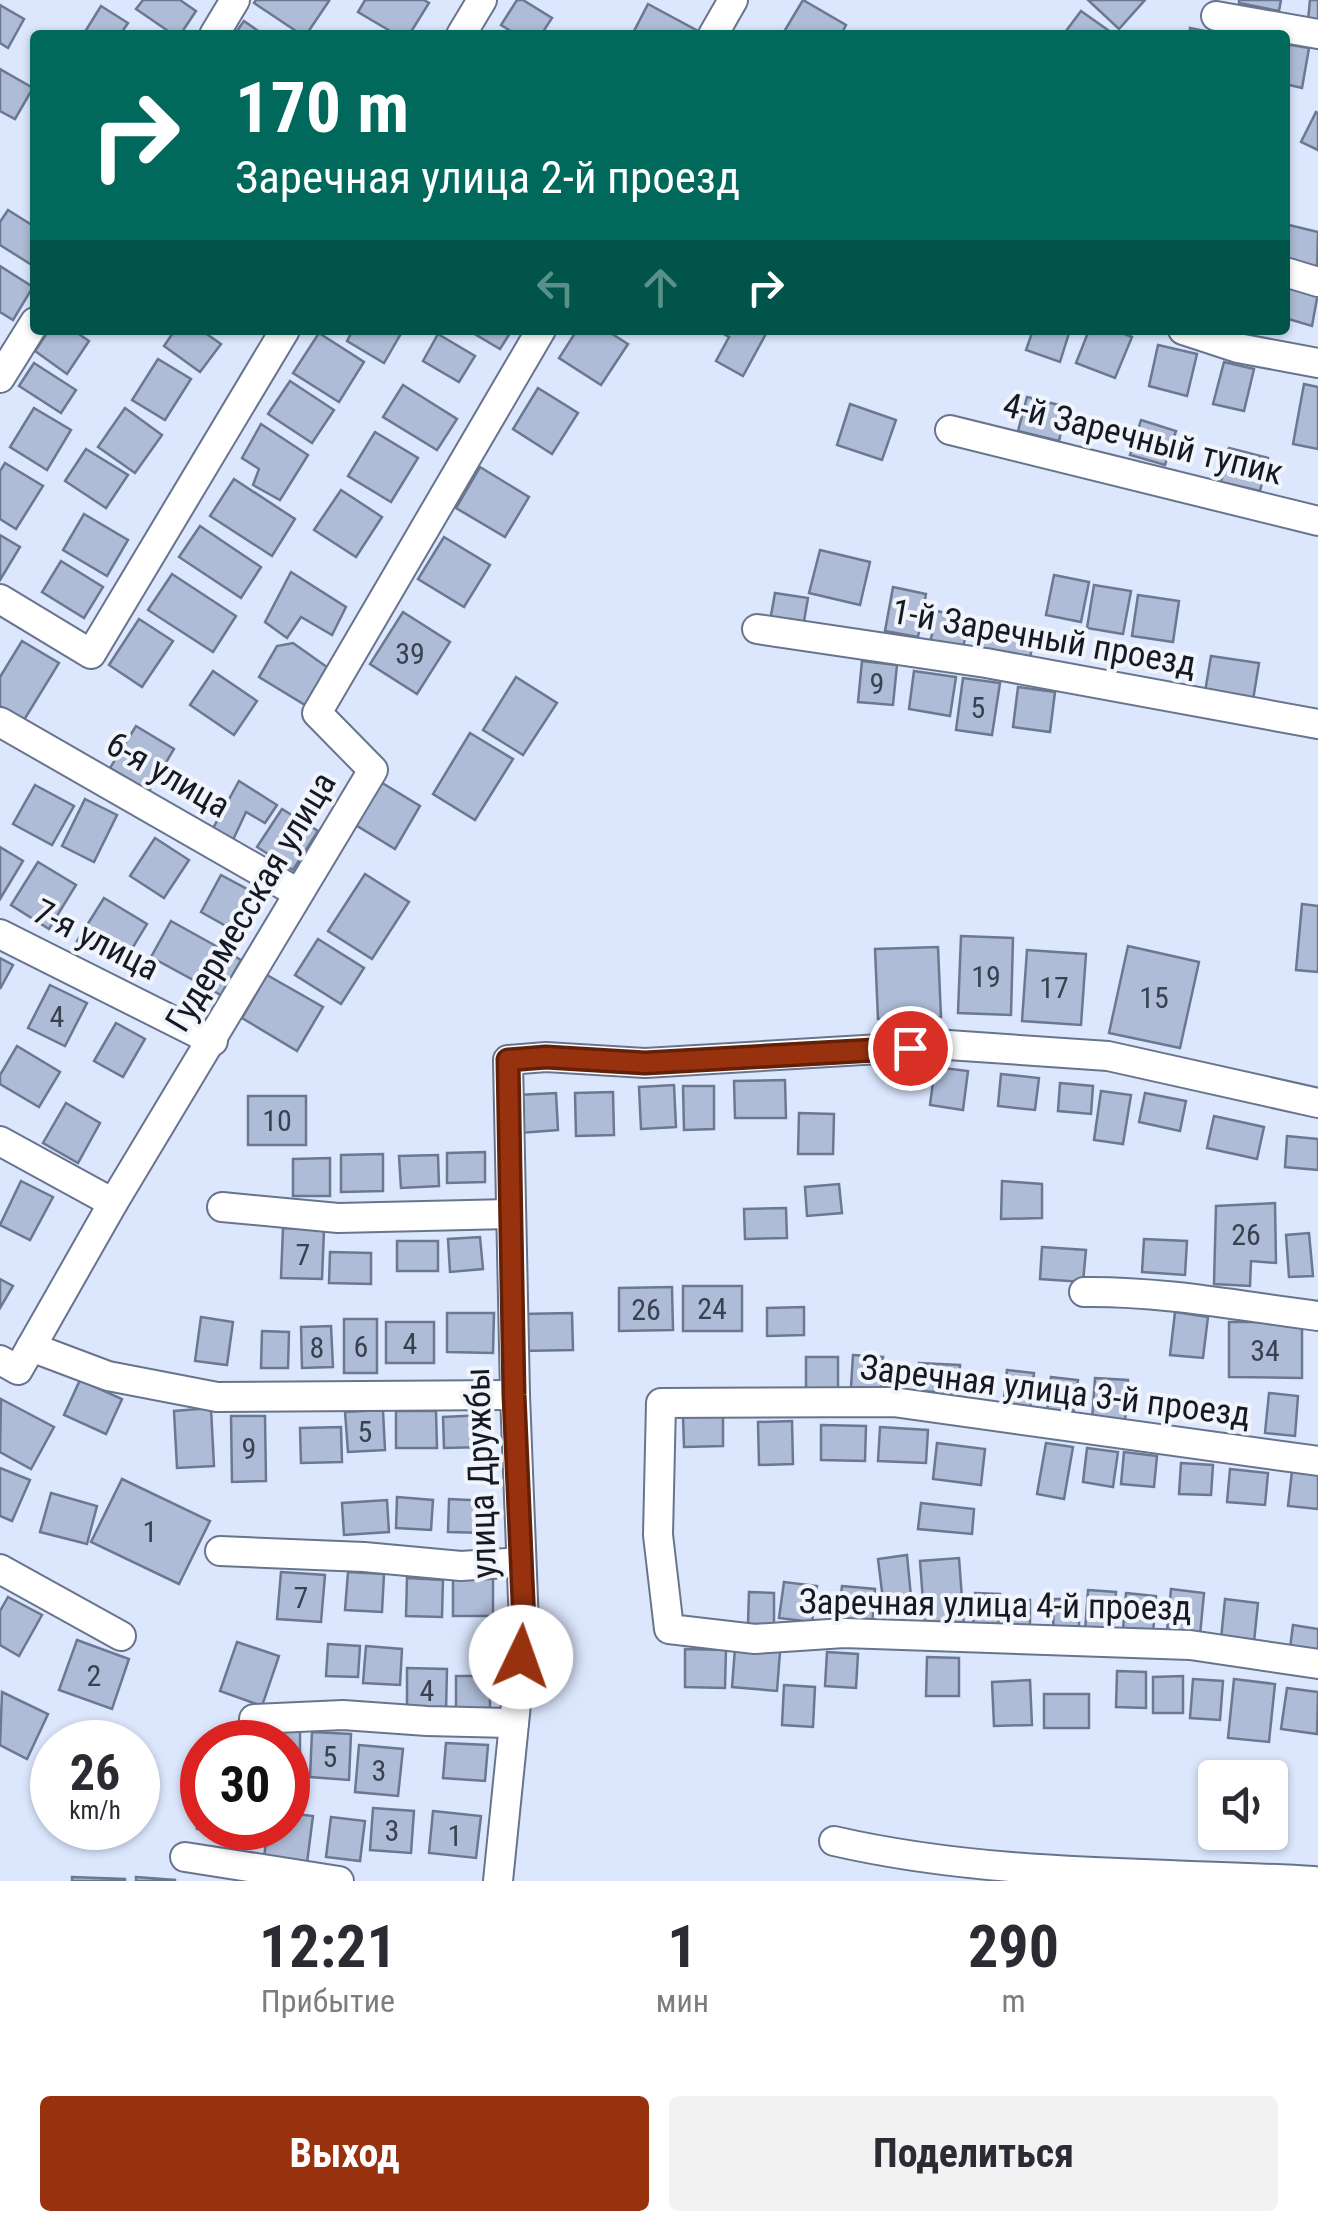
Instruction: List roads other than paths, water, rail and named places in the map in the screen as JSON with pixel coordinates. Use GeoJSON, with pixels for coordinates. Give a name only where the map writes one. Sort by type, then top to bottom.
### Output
{"type":"FeatureCollection","features":[{"type":"Feature","properties":{"kind":"street"},"geometry":{"type":"LineString","coordinates":[[217,30],[236,0]]}},
{"type":"Feature","properties":{"kind":"street"},"geometry":{"type":"LineString","coordinates":[[465,30],[482,0]]}},
{"type":"Feature","properties":{"kind":"street"},"geometry":{"type":"LineString","coordinates":[[716,30],[734,0]]}},
{"type":"Feature","properties":{"kind":"street"},"geometry":{"type":"LineString","coordinates":[[1216,16],[1318,34]]}},
{"type":"Feature","properties":{"kind":"street"},"geometry":{"type":"LineString","coordinates":[[1290,274],[1318,282]]}},
{"type":"Feature","properties":{"kind":"street"},"geometry":{"type":"LineString","coordinates":[[0,378],[30,330]]}},
{"type":"Feature","properties":{"kind":"street"},"geometry":{"type":"LineString","coordinates":[[0,598],[92,654],[282,335]]}},
{"type":"Feature","properties":{"kind":"street","name":"Гудермесская улица"},"geometry":{"type":"LineString","coordinates":[[17,1359],[374,770],[317,714],[538,335]]}},
{"type":"Feature","properties":{"kind":"street"},"geometry":{"type":"LineString","coordinates":[[1198,335],[1238,348],[1318,363]]}},
{"type":"Feature","properties":{"kind":"street","name":"4-й Заречный тупик"},"geometry":{"type":"LineString","coordinates":[[950,430],[1318,521]]}},
{"type":"Feature","properties":{"kind":"street","name":"1-й Заречный проезд"},"geometry":{"type":"LineString","coordinates":[[756,629],[986,663],[1318,724]]}},
{"type":"Feature","properties":{"kind":"street","name":"6-я улица"},"geometry":{"type":"LineString","coordinates":[[0,722],[298,893]]}},
{"type":"Feature","properties":{"kind":"street","name":"7-я улица"},"geometry":{"type":"LineString","coordinates":[[0,934],[213,1040]]}},
{"type":"Feature","properties":{"kind":"street","name":"улица Дружбы"},"geometry":{"type":"LineString","coordinates":[[498,1881],[524,1624],[514,1395],[508,1060],[546,1057],[645,1063],[948,1045],[1108,1056],[1318,1103]]}},
{"type":"Feature","properties":{"kind":"street"},"geometry":{"type":"LineString","coordinates":[[0,1141],[113,1203]]}},
{"type":"Feature","properties":{"kind":"street"},"geometry":{"type":"LineString","coordinates":[[222,1206],[338,1218],[511,1214]]}},
{"type":"Feature","properties":{"kind":"street"},"geometry":{"type":"LineString","coordinates":[[1084,1292],[1215,1299],[1318,1316]]}},
{"type":"Feature","properties":{"kind":"street"},"geometry":{"type":"LineString","coordinates":[[17,1359],[217,1397],[514,1395]]}},
{"type":"Feature","properties":{"kind":"street","name":"Заречная улица 3-й проезд"},"geometry":{"type":"LineString","coordinates":[[669,1629],[658,1535],[662,1403],[894,1402],[1318,1461]]}},
{"type":"Feature","properties":{"kind":"street"},"geometry":{"type":"LineString","coordinates":[[220,1550],[461,1566],[522,1562]]}},
{"type":"Feature","properties":{"kind":"street"},"geometry":{"type":"LineString","coordinates":[[0,1569],[121,1636]]}},
{"type":"Feature","properties":{"kind":"street","name":"Заречная улица 4-й проезд"},"geometry":{"type":"LineString","coordinates":[[669,1629],[755,1639],[844,1633],[1190,1646],[1318,1664]]}},
{"type":"Feature","properties":{"kind":"street"},"geometry":{"type":"LineString","coordinates":[[254,1719],[343,1715],[514,1722]]}},
{"type":"Feature","properties":{"kind":"street"},"geometry":{"type":"LineString","coordinates":[[834,1841],[903,1857],[1091,1871],[1314,1881]]}},
{"type":"Feature","properties":{"kind":"street"},"geometry":{"type":"LineString","coordinates":[[185,1857],[339,1881]]}}]}
